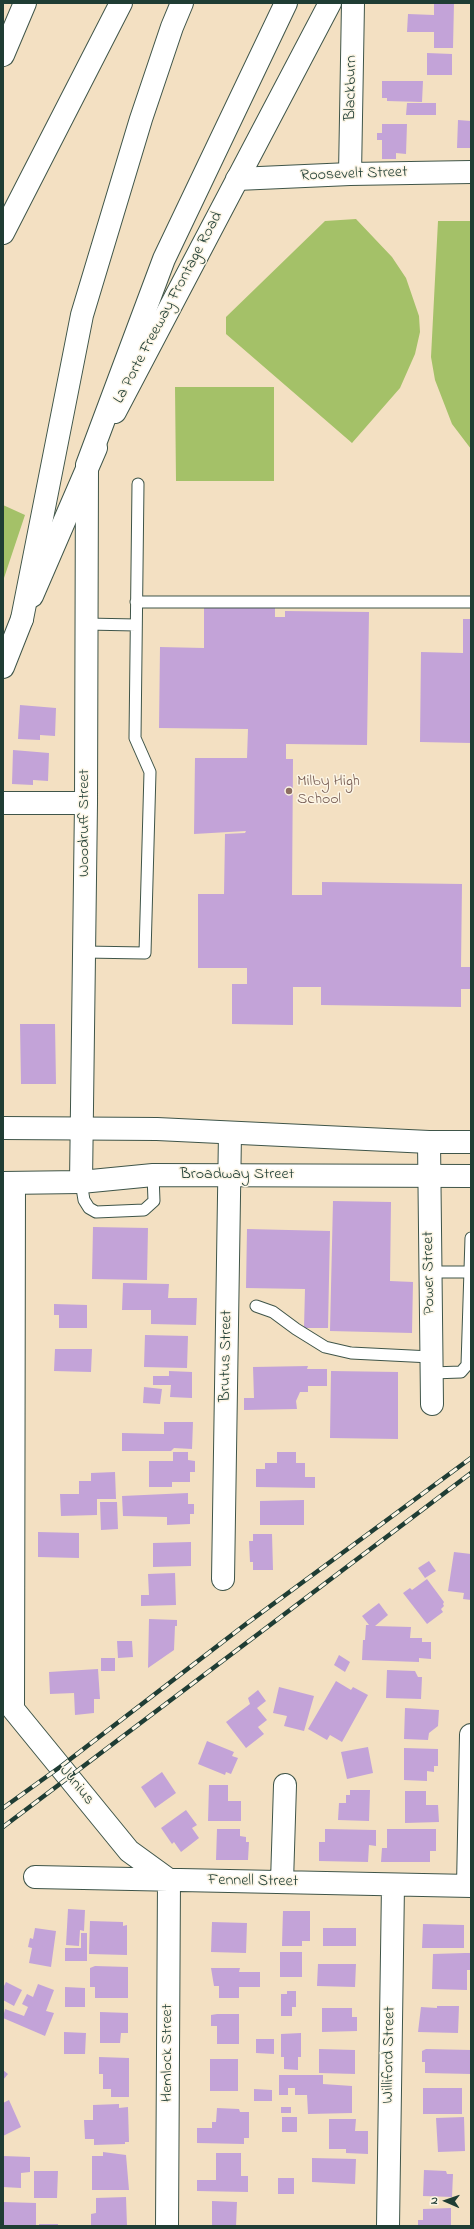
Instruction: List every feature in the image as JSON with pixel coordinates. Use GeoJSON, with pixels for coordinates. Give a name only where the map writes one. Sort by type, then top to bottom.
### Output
{"type":"FeatureCollection","features":[{"type":"Feature","properties":{"kind":"main road"},"geometry":{"type":"LineString","coordinates":[[3,56],[25,3]]}},
{"type":"Feature","properties":{"kind":"main road"},"geometry":{"type":"LineString","coordinates":[[3,667],[22,620],[82,315],[141,119],[172,27],[182,3]]}},
{"type":"Feature","properties":{"kind":"main road"},"geometry":{"type":"LineString","coordinates":[[87,465],[164,259],[286,3]]}},
{"type":"Feature","properties":{"kind":"main road","name":"La Porte Freeway Frontage Road"},"geometry":{"type":"LineString","coordinates":[[22,620],[87,465],[330,3]]}},
{"type":"Feature","properties":{"kind":"main road","name":"Blackburn"},"geometry":{"type":"LineString","coordinates":[[350,174],[353,3]]}},
{"type":"Feature","properties":{"kind":"main road"},"geometry":{"type":"LineString","coordinates":[[3,233],[121,4]]}},
{"type":"Feature","properties":{"kind":"main road","name":"Roosevelt Street"},"geometry":{"type":"LineString","coordinates":[[237,179],[350,174],[471,172]]}},
{"type":"Feature","properties":{"kind":"main road","name":"Woodruff Street"},"geometry":{"type":"LineString","coordinates":[[81,1182],[86,803],[87,465]]}},
{"type":"Feature","properties":{"kind":"main road"},"geometry":{"type":"LineString","coordinates":[[3,803],[86,803]]}},
{"type":"Feature","properties":{"kind":"main road"},"geometry":{"type":"LineString","coordinates":[[3,1128],[157,1129],[428,1142],[471,1142]]}},
{"type":"Feature","properties":{"kind":"main road","name":"Brutus Street"},"geometry":{"type":"LineString","coordinates":[[223,1579],[230,1133]]}},
{"type":"Feature","properties":{"kind":"main road","name":"Power Street"},"geometry":{"type":"LineString","coordinates":[[428,1142],[432,1404]]}},
{"type":"Feature","properties":{"kind":"main road","name":"Broadway Street"},"geometry":{"type":"LineString","coordinates":[[9,1184],[81,1182],[153,1175],[471,1176]]}},
{"type":"Feature","properties":{"kind":"main road","name":"Junius"},"geometry":{"type":"LineString","coordinates":[[9,1184],[14,1675],[13,1709],[129,1851],[169,1880]]}},
{"type":"Feature","properties":{"kind":"main road"},"geometry":{"type":"LineString","coordinates":[[470,1886],[471,1735]]}},
{"type":"Feature","properties":{"kind":"main road"},"geometry":{"type":"LineString","coordinates":[[282,1882],[285,1785]]}},
{"type":"Feature","properties":{"kind":"main road","name":"Fennell Street"},"geometry":{"type":"LineString","coordinates":[[35,1877],[470,1886]]}},
{"type":"Feature","properties":{"kind":"main road","name":"Hemlock Street"},"geometry":{"type":"LineString","coordinates":[[167,2226],[169,1880]]}},
{"type":"Feature","properties":{"kind":"main road","name":"Williford Street"},"geometry":{"type":"LineString","coordinates":[[388,2226],[393,1885]]}},
{"type":"Feature","properties":{"kind":"lane"},"geometry":{"type":"LineString","coordinates":[[84,952],[145,953],[150,772],[135,738],[138,484]]}},
{"type":"Feature","properties":{"kind":"lane"},"geometry":{"type":"LineString","coordinates":[[136,602],[471,602]]}},
{"type":"Feature","properties":{"kind":"lane"},"geometry":{"type":"LineString","coordinates":[[86,624],[136,625]]}},
{"type":"Feature","properties":{"kind":"lane"},"geometry":{"type":"LineString","coordinates":[[81,1182],[84,1200],[89,1208],[96,1212],[144,1210],[154,1201],[153,1175]]}},
{"type":"Feature","properties":{"kind":"lane"},"geometry":{"type":"LineString","coordinates":[[256,1306],[273,1312],[296,1330],[325,1346],[351,1353],[431,1365],[461,1372],[467,1365],[471,1238]]}},
{"type":"Feature","properties":{"kind":"lane"},"geometry":{"type":"LineString","coordinates":[[430,1272],[470,1272]]}},
{"type":"Feature","properties":{"kind":"green space"},"geometry":{"type":"Polygon","coordinates":[[[356,219],[392,257],[406,278],[419,316],[420,332],[415,354],[400,388],[352,443],[226,334],[226,317],[325,221],[356,219]]]}},
{"type":"Feature","properties":{"kind":"green space"},"geometry":{"type":"Polygon","coordinates":[[[438,221],[471,221],[471,449],[452,424],[435,380],[431,357],[438,221]]]}},
{"type":"Feature","properties":{"kind":"green space"},"geometry":{"type":"Polygon","coordinates":[[[175,387],[274,387],[274,481],[176,481],[175,387]]]}},
{"type":"Feature","properties":{"kind":"green space"},"geometry":{"type":"Polygon","coordinates":[[[3,505],[25,515],[3,581],[3,505]]]}},
{"type":"Feature","properties":{"kind":"building"},"geometry":{"type":"Polygon","coordinates":[[[434,3],[454,3],[453,48],[434,48],[434,32],[407,32],[408,14],[434,15],[434,3]]]}},
{"type":"Feature","properties":{"kind":"building"},"geometry":{"type":"Polygon","coordinates":[[[427,53],[452,54],[452,75],[427,75],[427,53]]]}},
{"type":"Feature","properties":{"kind":"building"},"geometry":{"type":"Polygon","coordinates":[[[382,81],[423,81],[422,102],[387,101],[387,98],[382,98],[382,81]]]}},
{"type":"Feature","properties":{"kind":"building"},"geometry":{"type":"Polygon","coordinates":[[[407,103],[436,103],[436,115],[406,115],[407,103]]]}},
{"type":"Feature","properties":{"kind":"building"},"geometry":{"type":"Polygon","coordinates":[[[458,120],[471,121],[471,148],[457,148],[458,120]]]}},
{"type":"Feature","properties":{"kind":"building"},"geometry":{"type":"Polygon","coordinates":[[[382,124],[407,124],[406,154],[396,153],[396,159],[382,159],[382,140],[377,140],[377,133],[382,133],[382,124]]]}},
{"type":"Feature","properties":{"kind":"building"},"geometry":{"type":"Polygon","coordinates":[[[204,605],[275,606],[275,617],[285,617],[285,611],[369,612],[367,745],[286,744],[286,759],[293,759],[292,895],[322,895],[322,882],[462,884],[461,967],[471,967],[471,989],[461,989],[461,1007],[321,1005],[321,987],[293,987],[293,1025],[232,1024],[232,984],[247,984],[247,968],[198,968],[198,894],[224,894],[225,834],[245,833],[246,831],[194,834],[195,758],[247,758],[248,729],[159,728],[160,647],[204,648],[204,605]]]}},
{"type":"Feature","properties":{"kind":"building"},"geometry":{"type":"Polygon","coordinates":[[[463,619],[471,619],[471,743],[420,742],[421,652],[463,653],[463,619]]]}},
{"type":"Feature","properties":{"kind":"building"},"geometry":{"type":"Polygon","coordinates":[[[20,705],[56,708],[55,736],[40,735],[40,740],[18,739],[20,705]]]}},
{"type":"Feature","properties":{"kind":"building"},"geometry":{"type":"Polygon","coordinates":[[[13,750],[49,753],[48,781],[33,780],[33,785],[12,784],[13,750]]]}},
{"type":"Feature","properties":{"kind":"building"},"geometry":{"type":"Polygon","coordinates":[[[20,1024],[55,1024],[56,1084],[21,1084],[20,1024]]]}},
{"type":"Feature","properties":{"kind":"building"},"geometry":{"type":"Polygon","coordinates":[[[333,1201],[391,1202],[390,1281],[413,1282],[412,1333],[330,1331],[333,1201]]]}},
{"type":"Feature","properties":{"kind":"building"},"geometry":{"type":"Polygon","coordinates":[[[93,1227],[148,1228],[147,1280],[92,1279],[93,1227]]]}},
{"type":"Feature","properties":{"kind":"building"},"geometry":{"type":"Polygon","coordinates":[[[247,1229],[330,1231],[328,1328],[304,1328],[305,1289],[246,1288],[247,1229]]]}},
{"type":"Feature","properties":{"kind":"building"},"geometry":{"type":"Polygon","coordinates":[[[123,1283],[169,1284],[168,1298],[197,1298],[196,1325],[151,1324],[151,1310],[122,1310],[123,1283]]]}},
{"type":"Feature","properties":{"kind":"building"},"geometry":{"type":"Polygon","coordinates":[[[54,1304],[87,1305],[87,1328],[59,1328],[59,1315],[54,1315],[54,1304]]]}},
{"type":"Feature","properties":{"kind":"building"},"geometry":{"type":"Polygon","coordinates":[[[145,1335],[188,1336],[187,1368],[144,1367],[145,1335]]]}},
{"type":"Feature","properties":{"kind":"building"},"geometry":{"type":"Polygon","coordinates":[[[55,1349],[92,1349],[91,1372],[54,1371],[55,1349]]]}},
{"type":"Feature","properties":{"kind":"building"},"geometry":{"type":"Polygon","coordinates":[[[308,1366],[307,1369],[327,1369],[327,1386],[308,1386],[308,1392],[300,1392],[296,1401],[297,1409],[244,1410],[244,1398],[254,1398],[253,1367],[308,1366]]]}},
{"type":"Feature","properties":{"kind":"building"},"geometry":{"type":"Polygon","coordinates":[[[169,1371],[192,1372],[192,1398],[170,1397],[171,1385],[153,1385],[153,1376],[169,1376],[169,1371]]]}},
{"type":"Feature","properties":{"kind":"building"},"geometry":{"type":"Polygon","coordinates":[[[331,1371],[398,1372],[398,1439],[330,1438],[331,1371]]]}},
{"type":"Feature","properties":{"kind":"building"},"geometry":{"type":"Polygon","coordinates":[[[144,1387],[162,1389],[160,1404],[143,1403],[144,1387]]]}},
{"type":"Feature","properties":{"kind":"building"},"geometry":{"type":"Polygon","coordinates":[[[164,1422],[193,1422],[192,1449],[174,1448],[171,1451],[122,1451],[122,1433],[164,1434],[164,1422]]]}},
{"type":"Feature","properties":{"kind":"building"},"geometry":{"type":"Polygon","coordinates":[[[173,1452],[188,1452],[188,1460],[195,1461],[195,1472],[190,1472],[190,1482],[172,1482],[172,1487],[149,1487],[149,1461],[173,1461],[173,1452]]]}},
{"type":"Feature","properties":{"kind":"building"},"geometry":{"type":"Polygon","coordinates":[[[277,1452],[296,1452],[296,1463],[305,1463],[305,1477],[315,1477],[315,1488],[256,1487],[256,1469],[265,1469],[265,1463],[277,1463],[277,1452]]]}},
{"type":"Feature","properties":{"kind":"building"},"geometry":{"type":"Polygon","coordinates":[[[115,1472],[116,1499],[97,1499],[97,1515],[61,1516],[60,1494],[79,1494],[79,1481],[91,1481],[91,1473],[115,1472]]]}},
{"type":"Feature","properties":{"kind":"building"},"geometry":{"type":"Polygon","coordinates":[[[188,1493],[188,1504],[194,1504],[194,1514],[190,1514],[190,1524],[167,1525],[167,1517],[123,1516],[122,1496],[188,1493]]]}},
{"type":"Feature","properties":{"kind":"building"},"geometry":{"type":"Polygon","coordinates":[[[304,1500],[304,1525],[260,1525],[260,1501],[304,1500]]]}},
{"type":"Feature","properties":{"kind":"building"},"geometry":{"type":"Polygon","coordinates":[[[100,1502],[117,1502],[118,1529],[101,1530],[100,1502]]]}},
{"type":"Feature","properties":{"kind":"building"},"geometry":{"type":"Polygon","coordinates":[[[38,1532],[79,1533],[79,1558],[38,1557],[38,1532]]]}},
{"type":"Feature","properties":{"kind":"building"},"geometry":{"type":"Polygon","coordinates":[[[253,1534],[272,1534],[273,1570],[253,1570],[253,1562],[250,1562],[249,1541],[253,1541],[253,1534]]]}},
{"type":"Feature","properties":{"kind":"building"},"geometry":{"type":"Polygon","coordinates":[[[191,1542],[191,1566],[153,1567],[153,1543],[191,1542]]]}},
{"type":"Feature","properties":{"kind":"building"},"geometry":{"type":"Polygon","coordinates":[[[454,1552],[471,1554],[471,1600],[463,1599],[464,1593],[448,1591],[454,1552]]]}},
{"type":"Feature","properties":{"kind":"building"},"geometry":{"type":"Polygon","coordinates":[[[429,1561],[436,1571],[425,1578],[418,1568],[429,1561]]]}},
{"type":"Feature","properties":{"kind":"building"},"geometry":{"type":"Polygon","coordinates":[[[175,1573],[176,1605],[141,1606],[141,1595],[149,1595],[148,1574],[175,1573]]]}},
{"type":"Feature","properties":{"kind":"building"},"geometry":{"type":"Polygon","coordinates":[[[427,1579],[444,1602],[444,1606],[441,1609],[443,1612],[427,1624],[403,1593],[410,1588],[412,1590],[427,1579]]]}},
{"type":"Feature","properties":{"kind":"building"},"geometry":{"type":"Polygon","coordinates":[[[379,1603],[388,1615],[375,1626],[411,1627],[410,1638],[422,1638],[422,1642],[431,1642],[431,1659],[419,1658],[419,1662],[362,1660],[363,1640],[365,1640],[366,1625],[369,1625],[362,1616],[379,1603]]]}},
{"type":"Feature","properties":{"kind":"building"},"geometry":{"type":"Polygon","coordinates":[[[149,1619],[177,1620],[177,1626],[175,1626],[174,1650],[148,1668],[149,1619]]]}},
{"type":"Feature","properties":{"kind":"building"},"geometry":{"type":"Polygon","coordinates":[[[117,1641],[132,1641],[133,1657],[118,1658],[117,1641]]]}},
{"type":"Feature","properties":{"kind":"building"},"geometry":{"type":"Polygon","coordinates":[[[339,1655],[350,1662],[345,1672],[334,1665],[339,1655]]]}},
{"type":"Feature","properties":{"kind":"building"},"geometry":{"type":"Polygon","coordinates":[[[101,1658],[115,1658],[115,1671],[101,1671],[101,1658]]]}},
{"type":"Feature","properties":{"kind":"building"},"geometry":{"type":"Polygon","coordinates":[[[98,1669],[100,1699],[94,1699],[94,1713],[75,1715],[74,1693],[50,1694],[49,1672],[98,1669]]]}},
{"type":"Feature","properties":{"kind":"building"},"geometry":{"type":"Polygon","coordinates":[[[387,1670],[415,1671],[418,1677],[422,1677],[421,1699],[386,1698],[387,1670]]]}},
{"type":"Feature","properties":{"kind":"building"},"geometry":{"type":"Polygon","coordinates":[[[336,1681],[351,1690],[353,1687],[368,1695],[342,1742],[330,1735],[327,1740],[308,1729],[336,1681]]]}},
{"type":"Feature","properties":{"kind":"building"},"geometry":{"type":"Polygon","coordinates":[[[279,1687],[314,1696],[304,1731],[284,1726],[287,1716],[273,1713],[279,1687]]]}},
{"type":"Feature","properties":{"kind":"building"},"geometry":{"type":"Polygon","coordinates":[[[258,1690],[266,1701],[257,1708],[267,1720],[258,1727],[264,1734],[246,1748],[226,1722],[250,1704],[248,1698],[258,1690]]]}},
{"type":"Feature","properties":{"kind":"building"},"geometry":{"type":"Polygon","coordinates":[[[405,1708],[439,1710],[438,1726],[429,1733],[428,1740],[404,1739],[405,1708]]]}},
{"type":"Feature","properties":{"kind":"building"},"geometry":{"type":"Polygon","coordinates":[[[207,1741],[234,1752],[232,1756],[238,1758],[231,1774],[226,1772],[225,1775],[198,1764],[207,1741]]]}},
{"type":"Feature","properties":{"kind":"building"},"geometry":{"type":"Polygon","coordinates":[[[368,1747],[373,1773],[347,1779],[341,1752],[368,1747]]]}},
{"type":"Feature","properties":{"kind":"building"},"geometry":{"type":"Polygon","coordinates":[[[404,1748],[438,1749],[438,1766],[434,1766],[434,1772],[427,1771],[427,1781],[404,1780],[404,1748]]]}},
{"type":"Feature","properties":{"kind":"building"},"geometry":{"type":"Polygon","coordinates":[[[162,1772],[176,1793],[155,1808],[141,1787],[162,1772]]]}},
{"type":"Feature","properties":{"kind":"building"},"geometry":{"type":"Polygon","coordinates":[[[209,1785],[228,1785],[228,1801],[241,1801],[241,1821],[208,1821],[209,1785]]]}},
{"type":"Feature","properties":{"kind":"building"},"geometry":{"type":"Polygon","coordinates":[[[350,1790],[370,1790],[369,1821],[338,1820],[339,1803],[346,1803],[346,1795],[350,1795],[350,1790]]]}},
{"type":"Feature","properties":{"kind":"building"},"geometry":{"type":"Polygon","coordinates":[[[405,1791],[426,1791],[426,1805],[438,1805],[439,1822],[405,1823],[405,1791]]]}},
{"type":"Feature","properties":{"kind":"building"},"geometry":{"type":"Polygon","coordinates":[[[186,1810],[197,1825],[192,1828],[199,1838],[181,1852],[174,1842],[172,1844],[161,1828],[186,1810]]]}},
{"type":"Feature","properties":{"kind":"building"},"geometry":{"type":"Polygon","coordinates":[[[217,1829],[240,1829],[240,1836],[246,1837],[246,1842],[249,1842],[248,1860],[216,1860],[217,1829]]]}},
{"type":"Feature","properties":{"kind":"building"},"geometry":{"type":"Polygon","coordinates":[[[325,1829],[376,1830],[376,1846],[369,1845],[368,1862],[319,1861],[319,1842],[325,1842],[325,1829]]]}},
{"type":"Feature","properties":{"kind":"building"},"geometry":{"type":"Polygon","coordinates":[[[387,1829],[436,1829],[436,1851],[430,1851],[430,1862],[381,1862],[382,1848],[387,1848],[387,1829]]]}},
{"type":"Feature","properties":{"kind":"building"},"geometry":{"type":"Polygon","coordinates":[[[68,1909],[85,1910],[84,1931],[80,1930],[79,1946],[66,1945],[68,1909]]]}},
{"type":"Feature","properties":{"kind":"building"},"geometry":{"type":"Polygon","coordinates":[[[283,1911],[310,1911],[310,1941],[302,1941],[302,1946],[282,1946],[283,1911]]]}},
{"type":"Feature","properties":{"kind":"building"},"geometry":{"type":"Polygon","coordinates":[[[90,1921],[123,1922],[123,1926],[127,1925],[127,1955],[89,1954],[90,1921]]]}},
{"type":"Feature","properties":{"kind":"building"},"geometry":{"type":"Polygon","coordinates":[[[212,1922],[247,1923],[246,1953],[211,1952],[212,1922]]]}},
{"type":"Feature","properties":{"kind":"building"},"geometry":{"type":"Polygon","coordinates":[[[423,1924],[464,1925],[464,1948],[422,1948],[423,1924]]]}},
{"type":"Feature","properties":{"kind":"building"},"geometry":{"type":"Polygon","coordinates":[[[35,1928],[56,1931],[51,1967],[29,1963],[32,1948],[28,1947],[30,1938],[33,1939],[35,1928]]]}},
{"type":"Feature","properties":{"kind":"building"},"geometry":{"type":"Polygon","coordinates":[[[323,1928],[356,1928],[356,1946],[323,1946],[323,1928]]]}},
{"type":"Feature","properties":{"kind":"building"},"geometry":{"type":"Polygon","coordinates":[[[81,1933],[87,1933],[87,1961],[65,1961],[65,1948],[81,1948],[81,1933]]]}},
{"type":"Feature","properties":{"kind":"building"},"geometry":{"type":"Polygon","coordinates":[[[280,1952],[302,1952],[302,1977],[280,1977],[280,1952]]]}},
{"type":"Feature","properties":{"kind":"building"},"geometry":{"type":"Polygon","coordinates":[[[471,1953],[471,1970],[467,1970],[467,1990],[432,1989],[433,1954],[471,1953]]]}},
{"type":"Feature","properties":{"kind":"building"},"geometry":{"type":"Polygon","coordinates":[[[318,1964],[356,1964],[355,1987],[317,1986],[318,1964]]]}},
{"type":"Feature","properties":{"kind":"building"},"geometry":{"type":"Polygon","coordinates":[[[95,1966],[128,1967],[128,1998],[95,1998],[95,1987],[90,1987],[90,1968],[95,1966]]]}},
{"type":"Feature","properties":{"kind":"building"},"geometry":{"type":"Polygon","coordinates":[[[211,1968],[240,1968],[239,1972],[260,1972],[260,1987],[239,1987],[239,1998],[219,1998],[219,1986],[214,1986],[211,1968]]]}},
{"type":"Feature","properties":{"kind":"building"},"geometry":{"type":"Polygon","coordinates":[[[6,1982],[22,1990],[14,2006],[3,2000],[3,1988],[6,1982]]]}},
{"type":"Feature","properties":{"kind":"building"},"geometry":{"type":"Polygon","coordinates":[[[38,1984],[54,1990],[46,2011],[54,2013],[45,2036],[3,2018],[5,2009],[24,2016],[28,2007],[22,2004],[27,1994],[33,1997],[38,1984]]]}},
{"type":"Feature","properties":{"kind":"building"},"geometry":{"type":"Polygon","coordinates":[[[65,1987],[85,1988],[85,2007],[65,2007],[65,1987]]]}},
{"type":"Feature","properties":{"kind":"building"},"geometry":{"type":"Polygon","coordinates":[[[287,1991],[296,1991],[296,2007],[292,2007],[292,2016],[281,2016],[281,1994],[287,1994],[287,1991]]]}},
{"type":"Feature","properties":{"kind":"building"},"geometry":{"type":"Polygon","coordinates":[[[437,2006],[459,2006],[458,2033],[418,2032],[421,2007],[437,2008],[437,2006]]]}},
{"type":"Feature","properties":{"kind":"building"},"geometry":{"type":"Polygon","coordinates":[[[322,2008],[352,2008],[352,2017],[357,2017],[357,2031],[322,2032],[322,2008]]]}},
{"type":"Feature","properties":{"kind":"building"},"geometry":{"type":"Polygon","coordinates":[[[100,2012],[128,2013],[128,2033],[121,2033],[120,2043],[100,2043],[100,2012]]]}},
{"type":"Feature","properties":{"kind":"building"},"geometry":{"type":"Polygon","coordinates":[[[239,2014],[239,2044],[217,2044],[217,2026],[211,2026],[211,2015],[239,2014]]]}},
{"type":"Feature","properties":{"kind":"building"},"geometry":{"type":"Polygon","coordinates":[[[64,2032],[86,2033],[85,2054],[64,2054],[64,2032]]]}},
{"type":"Feature","properties":{"kind":"building"},"geometry":{"type":"Polygon","coordinates":[[[301,2033],[301,2057],[298,2057],[298,2070],[284,2069],[284,2057],[281,2057],[281,2034],[301,2033]]]}},
{"type":"Feature","properties":{"kind":"building"},"geometry":{"type":"Polygon","coordinates":[[[256,2039],[274,2039],[274,2054],[256,2053],[256,2039]]]}},
{"type":"Feature","properties":{"kind":"building"},"geometry":{"type":"Polygon","coordinates":[[[319,2049],[355,2050],[355,2074],[319,2073],[319,2049]]]}},
{"type":"Feature","properties":{"kind":"building"},"geometry":{"type":"Polygon","coordinates":[[[426,2049],[471,2050],[471,2074],[425,2073],[425,2062],[422,2062],[422,2051],[426,2049]]]}},
{"type":"Feature","properties":{"kind":"building"},"geometry":{"type":"Polygon","coordinates":[[[99,2057],[129,2058],[129,2097],[111,2097],[111,2089],[103,2089],[103,2074],[99,2074],[99,2057]]]}},
{"type":"Feature","properties":{"kind":"building"},"geometry":{"type":"Polygon","coordinates":[[[210,2059],[238,2059],[238,2091],[210,2091],[210,2059]]]}},
{"type":"Feature","properties":{"kind":"building"},"geometry":{"type":"Polygon","coordinates":[[[3,2070],[8,2074],[3,2080],[3,2070]]]}},
{"type":"Feature","properties":{"kind":"building"},"geometry":{"type":"Polygon","coordinates":[[[279,2075],[323,2075],[323,2084],[352,2086],[352,2113],[308,2114],[307,2095],[295,2095],[295,2088],[288,2088],[288,2095],[279,2095],[279,2075]]]}},
{"type":"Feature","properties":{"kind":"building"},"geometry":{"type":"Polygon","coordinates":[[[423,2088],[462,2088],[462,2114],[423,2114],[423,2088]]]}},
{"type":"Feature","properties":{"kind":"building"},"geometry":{"type":"Polygon","coordinates":[[[254,2089],[272,2090],[272,2101],[254,2101],[254,2089]]]}},
{"type":"Feature","properties":{"kind":"building"},"geometry":{"type":"Polygon","coordinates":[[[9,2100],[21,2127],[3,2136],[3,2103],[9,2100]]]}},
{"type":"Feature","properties":{"kind":"building"},"geometry":{"type":"Polygon","coordinates":[[[119,2104],[119,2108],[128,2107],[129,2142],[125,2142],[125,2144],[94,2145],[94,2139],[85,2139],[84,2120],[93,2120],[93,2105],[119,2104]]]}},
{"type":"Feature","properties":{"kind":"building"},"geometry":{"type":"Polygon","coordinates":[[[281,2107],[291,2107],[291,2113],[281,2113],[281,2107]]]}},
{"type":"Feature","properties":{"kind":"building"},"geometry":{"type":"Polygon","coordinates":[[[217,2108],[239,2109],[240,2112],[249,2112],[249,2138],[244,2138],[244,2144],[197,2143],[197,2128],[212,2128],[212,2122],[216,2122],[217,2108]]]}},
{"type":"Feature","properties":{"kind":"building"},"geometry":{"type":"Polygon","coordinates":[[[282,2117],[297,2117],[297,2132],[282,2132],[282,2117]]]}},
{"type":"Feature","properties":{"kind":"building"},"geometry":{"type":"Polygon","coordinates":[[[464,2117],[465,2151],[438,2152],[436,2118],[464,2117]]]}},
{"type":"Feature","properties":{"kind":"building"},"geometry":{"type":"Polygon","coordinates":[[[329,2119],[356,2119],[355,2131],[368,2131],[368,2154],[346,2153],[346,2149],[329,2149],[329,2119]]]}},
{"type":"Feature","properties":{"kind":"building"},"geometry":{"type":"Polygon","coordinates":[[[103,2152],[126,2155],[129,2190],[92,2190],[92,2156],[103,2156],[103,2152]]]}},
{"type":"Feature","properties":{"kind":"building"},"geometry":{"type":"Polygon","coordinates":[[[216,2153],[241,2153],[241,2176],[248,2176],[248,2192],[197,2191],[197,2180],[216,2180],[216,2153]]]}},
{"type":"Feature","properties":{"kind":"building"},"geometry":{"type":"Polygon","coordinates":[[[3,2156],[30,2157],[30,2172],[21,2173],[21,2188],[3,2187],[3,2156]]]}},
{"type":"Feature","properties":{"kind":"building"},"geometry":{"type":"Polygon","coordinates":[[[312,2158],[356,2159],[355,2184],[312,2182],[312,2158]]]}},
{"type":"Feature","properties":{"kind":"building"},"geometry":{"type":"Polygon","coordinates":[[[424,2170],[446,2171],[447,2174],[453,2174],[452,2197],[423,2196],[424,2170]]]}},
{"type":"Feature","properties":{"kind":"building"},"geometry":{"type":"Polygon","coordinates":[[[34,2171],[58,2171],[57,2198],[34,2198],[34,2171]]]}},
{"type":"Feature","properties":{"kind":"building"},"geometry":{"type":"Polygon","coordinates":[[[278,2178],[294,2178],[294,2194],[278,2194],[278,2178]]]}},
{"type":"Feature","properties":{"kind":"building"},"geometry":{"type":"Polygon","coordinates":[[[126,2197],[127,2226],[91,2226],[91,2214],[96,2213],[96,2198],[126,2197]]]}},
{"type":"Feature","properties":{"kind":"building"},"geometry":{"type":"Polygon","coordinates":[[[212,2201],[237,2202],[236,2226],[212,2226],[212,2201]]]}},
{"type":"Feature","properties":{"kind":"building"},"geometry":{"type":"Polygon","coordinates":[[[3,2202],[36,2203],[36,2226],[3,2226],[3,2202]]]}},
{"type":"Feature","properties":{"kind":"building"},"geometry":{"type":"Polygon","coordinates":[[[451,2208],[451,2226],[418,2226],[418,2220],[423,2220],[423,2209],[451,2208]]]}},
{"type":"Feature","properties":{"kind":"building"},"geometry":{"type":"Polygon","coordinates":[[[39,2224],[58,2224],[58,2226],[39,2226],[39,2224]]]}},
{"type":"Feature","properties":{"kind":"railway"},"geometry":{"type":"LineString","coordinates":[[3,1808],[60,1767],[246,1624],[471,1458]]}},
{"type":"Feature","properties":{"kind":"railway"},"geometry":{"type":"LineString","coordinates":[[3,1827],[471,1473]]}},
{"type":"Feature","properties":{"kind":"place","name":"Milby High School"},"geometry":{"type":"Point","coordinates":[289,791]}}]}
